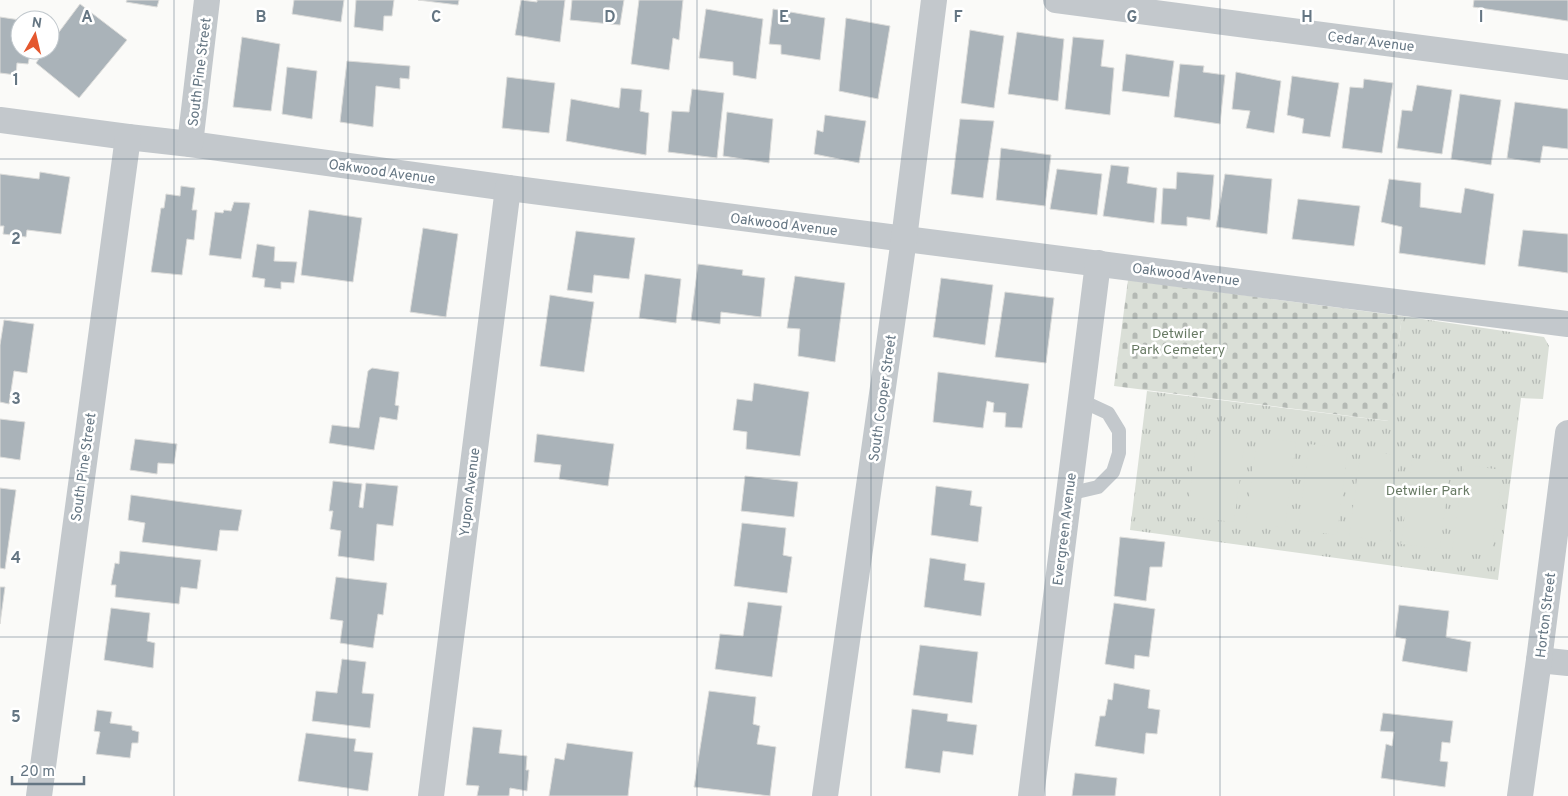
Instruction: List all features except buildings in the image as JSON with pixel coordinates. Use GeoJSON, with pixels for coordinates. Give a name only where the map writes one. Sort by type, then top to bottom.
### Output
{"type":"FeatureCollection","features":[{"type":"Feature","properties":{"kind":"street","name":"South Pine Street"},"geometry":{"type":"LineString","coordinates":[[190,144],[207,0]]}},
{"type":"Feature","properties":{"kind":"street","name":"South Cooper Street"},"geometry":{"type":"LineString","coordinates":[[825,796],[904,239],[934,0]]}},
{"type":"Feature","properties":{"kind":"street","name":"Cedar Avenue"},"geometry":{"type":"LineString","coordinates":[[1056,0],[1568,67]]}},
{"type":"Feature","properties":{"kind":"street","name":"Oakwood Avenue"},"geometry":{"type":"LineString","coordinates":[[0,120],[508,188],[1568,324]]}},
{"type":"Feature","properties":{"kind":"street","name":"South Pine Street"},"geometry":{"type":"LineString","coordinates":[[39,796],[128,137]]}},
{"type":"Feature","properties":{"kind":"street","name":"Yupon Avenue"},"geometry":{"type":"LineString","coordinates":[[431,796],[508,188]]}},
{"type":"Feature","properties":{"kind":"street","name":"Evergreen Avenue"},"geometry":{"type":"LineString","coordinates":[[1030,796],[1098,263]]}},
{"type":"Feature","properties":{"kind":"street","name":"Horton Street"},"geometry":{"type":"LineString","coordinates":[[1520,796],[1568,433]]}},
{"type":"Feature","properties":{"kind":"street"},"geometry":{"type":"LineString","coordinates":[[1539,660],[1568,663]]}},
{"type":"Feature","properties":{"kind":"lane"},"geometry":{"type":"LineString","coordinates":[[1068,494],[1098,487],[1113,472],[1119,453],[1119,431],[1108,413],[1080,400]]}},
{"type":"Feature","properties":{"kind":"green space","name":"Detwiler Park Cemetery"},"geometry":{"type":"Polygon","coordinates":[[[1128,280],[1402,316],[1389,421],[1114,386],[1128,280]]]}},
{"type":"Feature","properties":{"kind":"green space","name":"Detwiler Park"},"geometry":{"type":"Polygon","coordinates":[[[1402,316],[1544,337],[1549,346],[1543,399],[1521,398],[1498,580],[1130,530],[1147,391],[1388,421],[1402,316]]]}},
{"type":"Feature","properties":{"kind":"green space"},"geometry":{"type":"Polygon","coordinates":[[[1197,433],[1245,440],[1234,522],[1187,517],[1197,433]]]}},
{"type":"Feature","properties":{"kind":"green space"},"geometry":{"type":"Polygon","coordinates":[[[1257,437],[1296,442],[1285,528],[1246,522],[1257,437]]]}},
{"type":"Feature","properties":{"kind":"green space"},"geometry":{"type":"Polygon","coordinates":[[[1309,444],[1348,449],[1337,535],[1298,530],[1309,444]]]}},
{"type":"Feature","properties":{"kind":"green space"},"geometry":{"type":"Polygon","coordinates":[[[1361,450],[1400,456],[1389,542],[1349,536],[1361,450]]]}},
{"type":"Feature","properties":{"kind":"green space"},"geometry":{"type":"Polygon","coordinates":[[[1412,458],[1451,463],[1440,549],[1401,544],[1412,458]]]}},
{"type":"Feature","properties":{"kind":"green space"},"geometry":{"type":"Polygon","coordinates":[[[1464,465],[1503,470],[1491,556],[1452,550],[1464,465]]]}}]}
